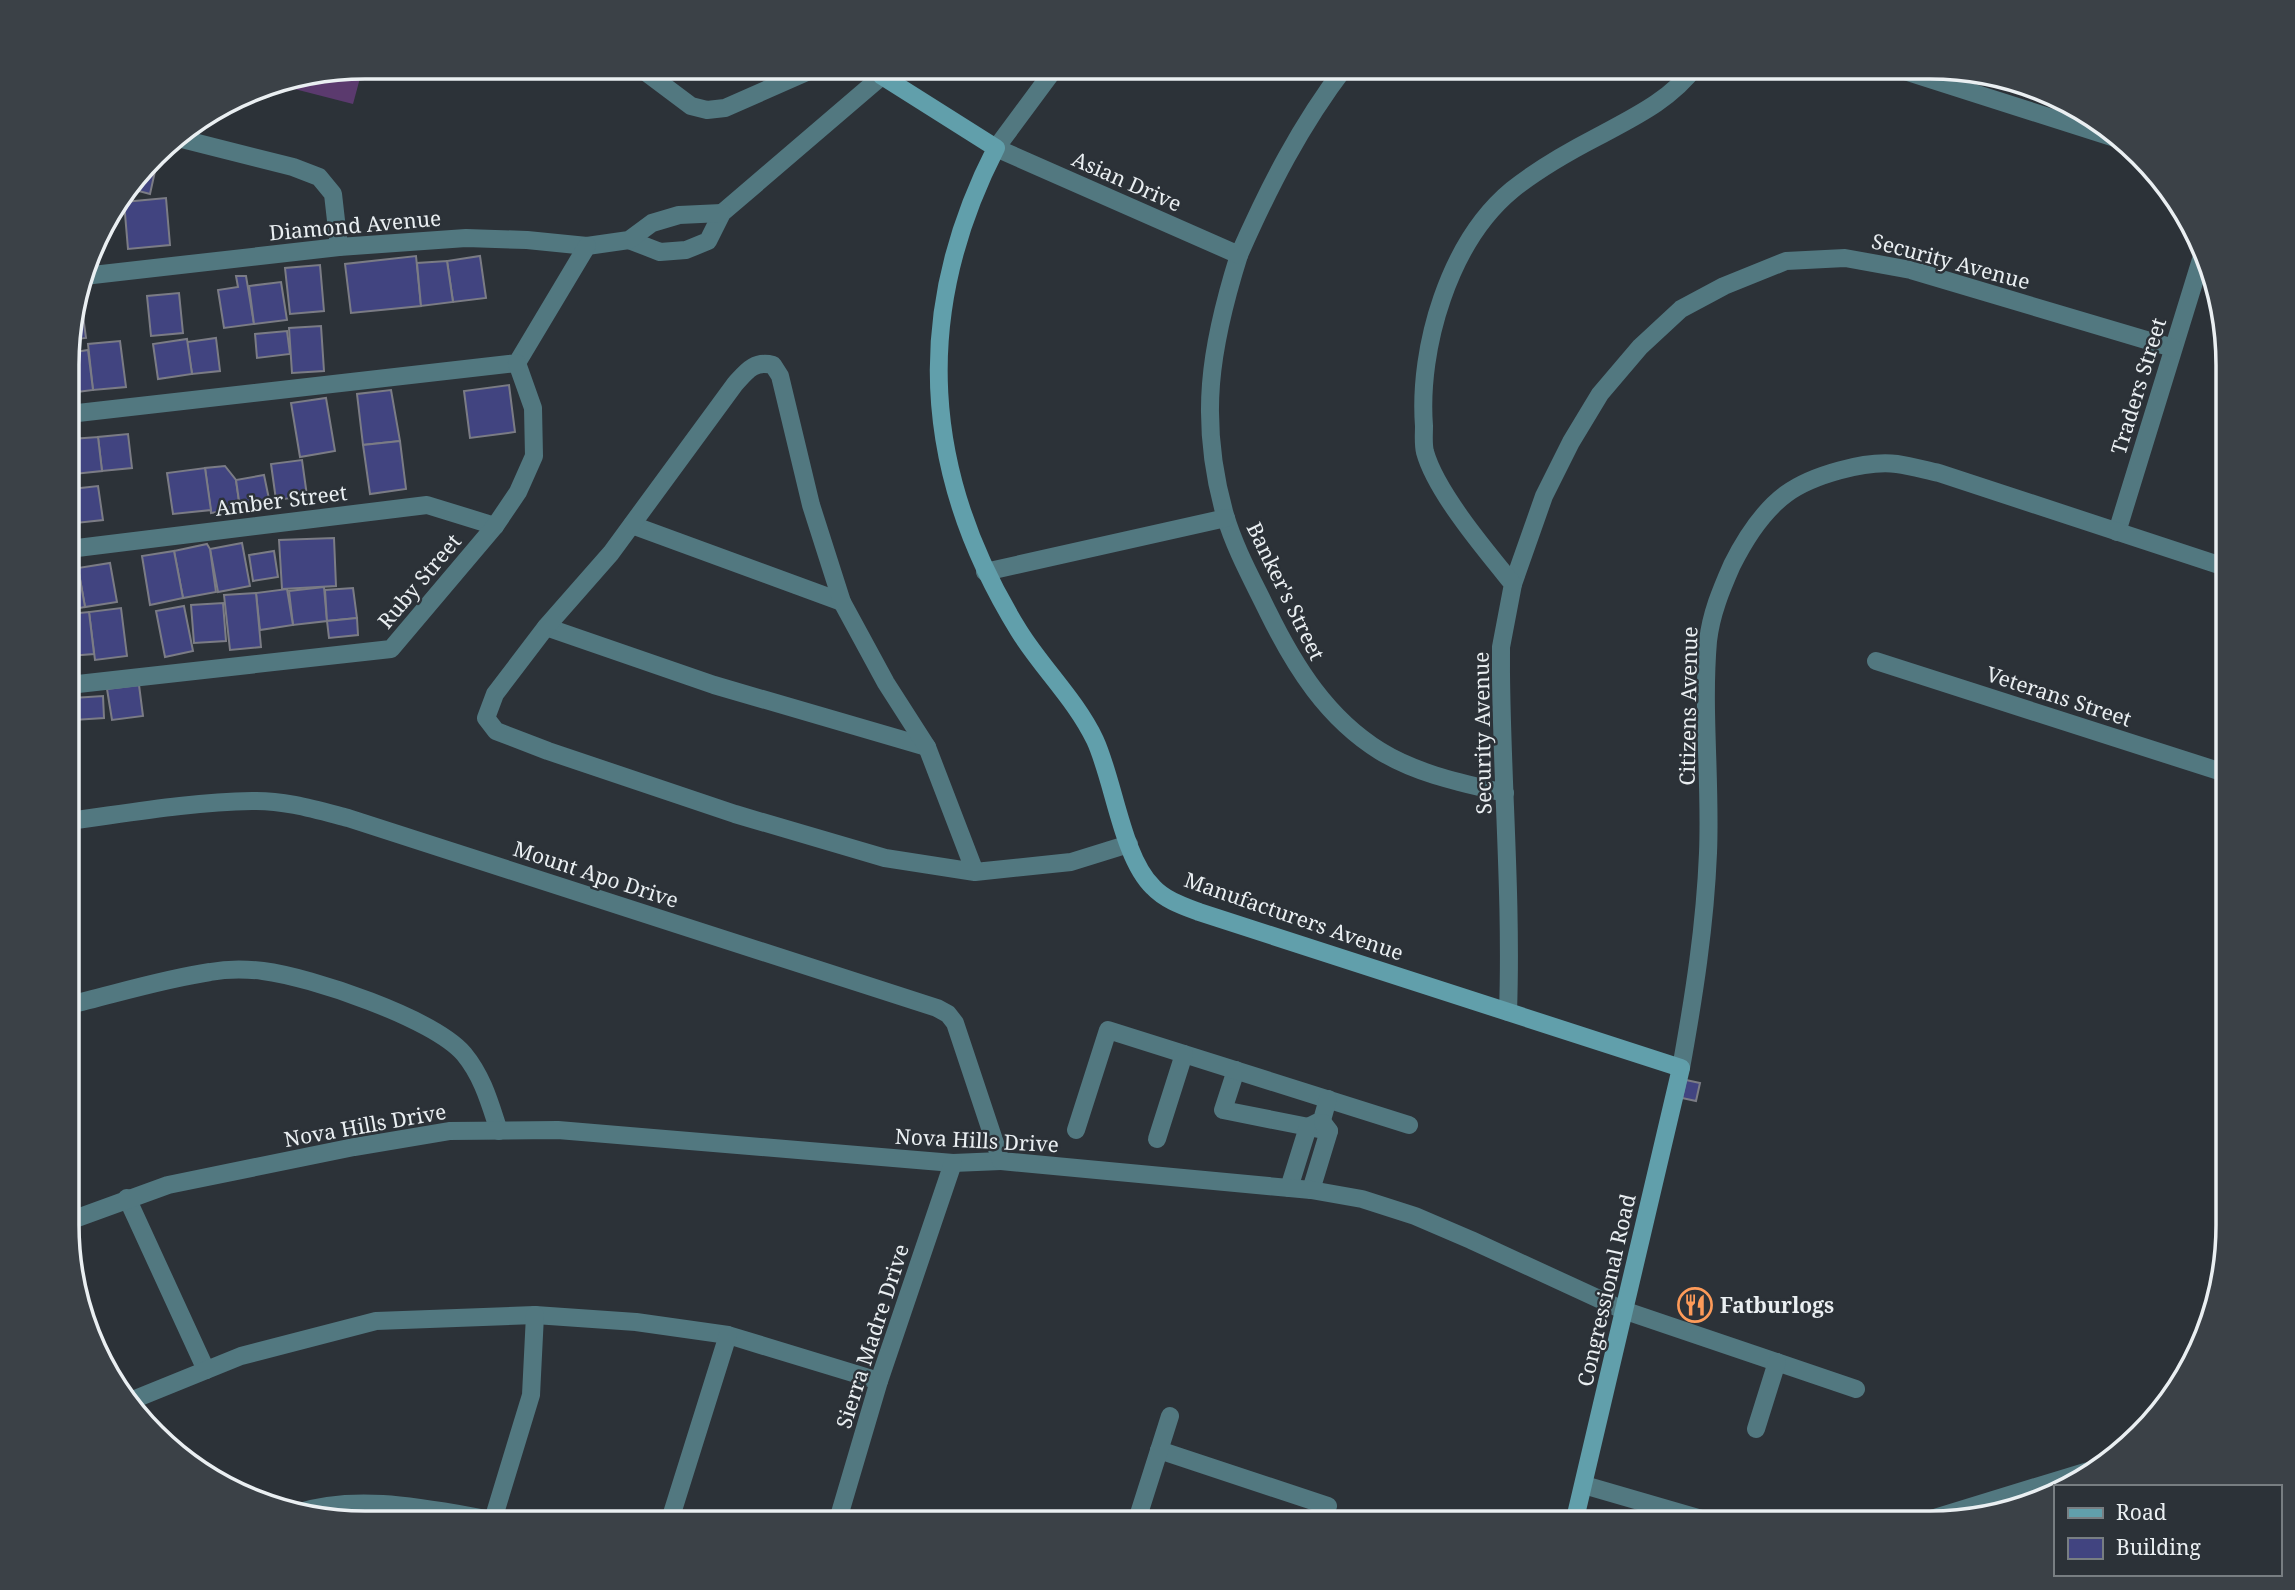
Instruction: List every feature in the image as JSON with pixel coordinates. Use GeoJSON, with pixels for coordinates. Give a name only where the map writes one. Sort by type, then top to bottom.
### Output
{"type":"FeatureCollection","features":[{"type":"Feature","properties":{"kind":"main road"},"geometry":{"type":"LineString","coordinates":[[890,79],[996,148]]}},
{"type":"Feature","properties":{"kind":"main road","name":"Manufacturers Avenue"},"geometry":{"type":"LineString","coordinates":[[996,148],[976,186],[959,233],[945,286],[938,347],[940,410],[950,470],[985,572],[1020,633],[1094,737],[1129,844],[1152,887],[1175,902],[1681,1068]]}},
{"type":"Feature","properties":{"kind":"main road","name":"Congressional Road"},"geometry":{"type":"LineString","coordinates":[[1577,1511],[1681,1068]]}},
{"type":"Feature","properties":{"kind":"street"},"geometry":{"type":"LineString","coordinates":[[655,79],[691,106],[707,110],[725,108],[791,79]]}},
{"type":"Feature","properties":{"kind":"street","name":"Diamond Avenue"},"geometry":{"type":"LineString","coordinates":[[629,240],[660,252],[686,250],[708,240],[722,213],[869,79]]}},
{"type":"Feature","properties":{"kind":"street","name":"Manufacturers Avenue"},"geometry":{"type":"LineString","coordinates":[[996,148],[1047,79]]}},
{"type":"Feature","properties":{"kind":"street","name":"Banker's Street"},"geometry":{"type":"LineString","coordinates":[[1336,79],[1285,156],[1239,255],[1214,344],[1210,389],[1213,469],[1226,518],[1281,638],[1305,680],[1337,717],[1380,751],[1425,772],[1505,793]]}},
{"type":"Feature","properties":{"kind":"street"},"geometry":{"type":"LineString","coordinates":[[1513,584],[1485,550],[1441,486],[1425,452],[1422,399],[1428,348],[1446,285],[1476,229],[1511,191],[1579,146],[1652,107],[1686,79]]}},
{"type":"Feature","properties":{"kind":"street"},"geometry":{"type":"LineString","coordinates":[[1930,79],[2096,132]]}},
{"type":"Feature","properties":{"kind":"street"},"geometry":{"type":"LineString","coordinates":[[188,140],[293,167],[319,177],[333,194],[339,247]]}},
{"type":"Feature","properties":{"kind":"street","name":"Asian Drive"},"geometry":{"type":"LineString","coordinates":[[996,148],[1239,255]]}},
{"type":"Feature","properties":{"kind":"street","name":"Diamond Avenue"},"geometry":{"type":"LineString","coordinates":[[93,275],[339,247],[466,239],[527,240],[587,246],[629,240],[652,223],[678,215],[722,213]]}},
{"type":"Feature","properties":{"kind":"street"},"geometry":{"type":"LineString","coordinates":[[79,413],[517,363],[587,246]]}},
{"type":"Feature","properties":{"kind":"street","name":"Security Avenue"},"geometry":{"type":"LineString","coordinates":[[1508,1012],[1510,888],[1501,716],[1501,647],[1513,584],[1544,496],[1571,442],[1600,394],[1640,347],[1681,309],[1724,286],[1786,261],[1845,258],[1911,270],[2174,348]]}},
{"type":"Feature","properties":{"kind":"street","name":"Traders Street"},"geometry":{"type":"LineString","coordinates":[[2117,532],[2199,267]]}},
{"type":"Feature","properties":{"kind":"street"},"geometry":{"type":"LineString","coordinates":[[975,872],[927,747],[886,683],[842,601],[811,505],[780,376],[773,365],[763,362],[750,367],[611,553],[547,627],[495,694],[486,718],[496,731],[734,814],[898,860],[975,872],[1071,862],[1129,844]]}},
{"type":"Feature","properties":{"kind":"street","name":"Ruby Street"},"geometry":{"type":"LineString","coordinates":[[79,683],[391,649],[495,526],[518,492],[534,456],[533,408],[517,363]]}},
{"type":"Feature","properties":{"kind":"street","name":"Citizens Avenue"},"geometry":{"type":"LineString","coordinates":[[1681,1068],[1703,931],[1707,882],[1708,639],[1717,597],[1738,553],[1764,516],[1786,494],[1818,478],[1852,468],[1895,464],[1939,473],[2216,565]]}},
{"type":"Feature","properties":{"kind":"street","name":"Amber Street"},"geometry":{"type":"LineString","coordinates":[[79,548],[426,505],[495,526]]}},
{"type":"Feature","properties":{"kind":"street"},"geometry":{"type":"LineString","coordinates":[[985,572],[1226,518]]}},
{"type":"Feature","properties":{"kind":"street"},"geometry":{"type":"LineString","coordinates":[[632,525],[842,601]]}},
{"type":"Feature","properties":{"kind":"street"},"geometry":{"type":"LineString","coordinates":[[547,627],[714,685],[927,747]]}},
{"type":"Feature","properties":{"kind":"street","name":"Veterans Street"},"geometry":{"type":"LineString","coordinates":[[1876,661],[2216,771]]}},
{"type":"Feature","properties":{"kind":"street","name":"Mount Apo Drive"},"geometry":{"type":"LineString","coordinates":[[79,820],[254,801],[296,805],[360,822],[937,1008],[948,1014],[956,1023],[1001,1161]]}},
{"type":"Feature","properties":{"kind":"street"},"geometry":{"type":"LineString","coordinates":[[79,1004],[211,971],[262,971],[309,981],[392,1010],[434,1030],[462,1052],[482,1080],[499,1131]]}},
{"type":"Feature","properties":{"kind":"street"},"geometry":{"type":"LineString","coordinates":[[1076,1130],[1108,1030],[1409,1125]]}},
{"type":"Feature","properties":{"kind":"street"},"geometry":{"type":"LineString","coordinates":[[1157,1139],[1184,1054]]}},
{"type":"Feature","properties":{"kind":"street"},"geometry":{"type":"LineString","coordinates":[[1236,1070],[1223,1110],[1320,1126]]}},
{"type":"Feature","properties":{"kind":"street"},"geometry":{"type":"LineString","coordinates":[[1311,1190],[1320,1126],[1328,1099]]}},
{"type":"Feature","properties":{"kind":"street"},"geometry":{"type":"LineString","coordinates":[[1289,1188],[1320,1126]]}},
{"type":"Feature","properties":{"kind":"street","name":"Nova Hills Drive"},"geometry":{"type":"LineString","coordinates":[[79,1216],[168,1185],[354,1147],[449,1131],[558,1130],[953,1163],[1001,1161],[1311,1190],[1362,1199],[1415,1216],[1623,1310],[1856,1388]]}},
{"type":"Feature","properties":{"kind":"street","name":"Sierra Madre Drive"},"geometry":{"type":"LineString","coordinates":[[841,1511],[879,1381],[953,1163]]}},
{"type":"Feature","properties":{"kind":"street"},"geometry":{"type":"LineString","coordinates":[[127,1198],[206,1370]]}},
{"type":"Feature","properties":{"kind":"street"},"geometry":{"type":"LineString","coordinates":[[138,1399],[241,1356],[376,1321],[535,1315],[636,1322],[728,1335],[879,1381]]}},
{"type":"Feature","properties":{"kind":"street"},"geometry":{"type":"LineString","coordinates":[[495,1511],[531,1395],[535,1315]]}},
{"type":"Feature","properties":{"kind":"street"},"geometry":{"type":"LineString","coordinates":[[672,1511],[728,1335]]}},
{"type":"Feature","properties":{"kind":"street"},"geometry":{"type":"LineString","coordinates":[[1756,1429],[1777,1362]]}},
{"type":"Feature","properties":{"kind":"street"},"geometry":{"type":"LineString","coordinates":[[1140,1511],[1170,1416]]}},
{"type":"Feature","properties":{"kind":"street"},"geometry":{"type":"LineString","coordinates":[[1159,1450],[1328,1506]]}},
{"type":"Feature","properties":{"kind":"street"},"geometry":{"type":"LineString","coordinates":[[1584,1485],[1674,1511]]}},
{"type":"Feature","properties":{"kind":"street"},"geometry":{"type":"LineString","coordinates":[[1969,1509],[2047,1486]]}},
{"type":"Feature","properties":{"kind":"street"},"geometry":{"type":"LineString","coordinates":[[315,1507],[391,1503],[434,1511]]}},
{"type":"Feature","properties":{"kind":"shaded area"},"geometry":{"type":"Polygon","coordinates":[[[360,79],[353,104],[293,89],[328,81],[360,79]]]}},
{"type":"Feature","properties":{"kind":"building"},"geometry":{"type":"Polygon","coordinates":[[[155,171],[150,194],[138,191],[155,171]]]}},
{"type":"Feature","properties":{"kind":"building"},"geometry":{"type":"Polygon","coordinates":[[[166,198],[170,245],[128,249],[125,210],[130,201],[166,198]]]}},
{"type":"Feature","properties":{"kind":"building"},"geometry":{"type":"Polygon","coordinates":[[[416,256],[421,306],[351,313],[345,264],[416,256]]]}},
{"type":"Feature","properties":{"kind":"building"},"geometry":{"type":"Polygon","coordinates":[[[480,256],[486,298],[453,302],[447,261],[480,256]]]}},
{"type":"Feature","properties":{"kind":"building"},"geometry":{"type":"Polygon","coordinates":[[[447,261],[453,302],[421,306],[417,263],[447,261]]]}},
{"type":"Feature","properties":{"kind":"building"},"geometry":{"type":"Polygon","coordinates":[[[320,265],[324,311],[290,314],[285,268],[320,265]]]}},
{"type":"Feature","properties":{"kind":"building"},"geometry":{"type":"Polygon","coordinates":[[[236,276],[246,276],[254,324],[224,328],[218,290],[238,287],[236,276]]]}},
{"type":"Feature","properties":{"kind":"building"},"geometry":{"type":"Polygon","coordinates":[[[281,282],[287,320],[254,324],[249,286],[281,282]]]}},
{"type":"Feature","properties":{"kind":"building"},"geometry":{"type":"Polygon","coordinates":[[[179,293],[183,333],[151,336],[147,296],[179,293]]]}},
{"type":"Feature","properties":{"kind":"building"},"geometry":{"type":"Polygon","coordinates":[[[83,316],[86,338],[80,339],[83,316]]]}},
{"type":"Feature","properties":{"kind":"building"},"geometry":{"type":"Polygon","coordinates":[[[321,326],[324,371],[292,373],[289,328],[321,326]]]}},
{"type":"Feature","properties":{"kind":"building"},"geometry":{"type":"Polygon","coordinates":[[[287,331],[290,354],[257,358],[255,334],[287,331]]]}},
{"type":"Feature","properties":{"kind":"building"},"geometry":{"type":"Polygon","coordinates":[[[216,338],[220,371],[192,374],[187,342],[216,338]]]}},
{"type":"Feature","properties":{"kind":"building"},"geometry":{"type":"Polygon","coordinates":[[[187,339],[192,374],[158,379],[153,344],[187,339]]]}},
{"type":"Feature","properties":{"kind":"building"},"geometry":{"type":"Polygon","coordinates":[[[120,341],[126,387],[93,390],[88,344],[120,341]]]}},
{"type":"Feature","properties":{"kind":"building"},"geometry":{"type":"Polygon","coordinates":[[[88,350],[93,390],[79,392],[79,351],[88,350]]]}},
{"type":"Feature","properties":{"kind":"building"},"geometry":{"type":"Polygon","coordinates":[[[509,385],[515,432],[470,438],[464,391],[509,385]]]}},
{"type":"Feature","properties":{"kind":"building"},"geometry":{"type":"Polygon","coordinates":[[[391,390],[400,441],[363,445],[357,394],[391,390]]]}},
{"type":"Feature","properties":{"kind":"building"},"geometry":{"type":"Polygon","coordinates":[[[326,398],[335,451],[300,457],[291,403],[326,398]]]}},
{"type":"Feature","properties":{"kind":"building"},"geometry":{"type":"Polygon","coordinates":[[[128,434],[132,468],[102,471],[98,437],[128,434]]]}},
{"type":"Feature","properties":{"kind":"building"},"geometry":{"type":"Polygon","coordinates":[[[98,437],[102,471],[79,473],[79,438],[98,437]]]}},
{"type":"Feature","properties":{"kind":"building"},"geometry":{"type":"Polygon","coordinates":[[[400,441],[406,489],[370,494],[363,445],[400,441]]]}},
{"type":"Feature","properties":{"kind":"building"},"geometry":{"type":"Polygon","coordinates":[[[302,460],[307,496],[276,500],[271,464],[302,460]]]}},
{"type":"Feature","properties":{"kind":"building"},"geometry":{"type":"Polygon","coordinates":[[[225,466],[236,480],[240,508],[211,513],[205,468],[225,466]]]}},
{"type":"Feature","properties":{"kind":"building"},"geometry":{"type":"Polygon","coordinates":[[[205,468],[211,510],[173,514],[167,473],[205,468]]]}},
{"type":"Feature","properties":{"kind":"building"},"geometry":{"type":"Polygon","coordinates":[[[264,475],[270,504],[240,508],[236,480],[264,475]]]}},
{"type":"Feature","properties":{"kind":"building"},"geometry":{"type":"Polygon","coordinates":[[[98,486],[103,520],[79,523],[79,488],[98,486]]]}},
{"type":"Feature","properties":{"kind":"building"},"geometry":{"type":"Polygon","coordinates":[[[334,538],[336,586],[282,589],[279,540],[334,538]]]}},
{"type":"Feature","properties":{"kind":"building"},"geometry":{"type":"Polygon","coordinates":[[[242,543],[250,586],[218,592],[210,549],[242,543]]]}},
{"type":"Feature","properties":{"kind":"building"},"geometry":{"type":"Polygon","coordinates":[[[207,544],[216,592],[183,598],[174,551],[207,544]]]}},
{"type":"Feature","properties":{"kind":"building"},"geometry":{"type":"Polygon","coordinates":[[[174,551],[183,598],[150,605],[142,556],[174,551]]]}},
{"type":"Feature","properties":{"kind":"building"},"geometry":{"type":"Polygon","coordinates":[[[274,551],[278,577],[253,581],[249,555],[274,551]]]}},
{"type":"Feature","properties":{"kind":"building"},"geometry":{"type":"Polygon","coordinates":[[[110,563],[117,602],[85,607],[79,568],[110,563]]]}},
{"type":"Feature","properties":{"kind":"building"},"geometry":{"type":"Polygon","coordinates":[[[79,574],[85,607],[79,608],[79,574]]]}},
{"type":"Feature","properties":{"kind":"building"},"geometry":{"type":"Polygon","coordinates":[[[324,587],[327,621],[293,625],[289,591],[324,587]]]}},
{"type":"Feature","properties":{"kind":"building"},"geometry":{"type":"Polygon","coordinates":[[[353,588],[357,618],[327,621],[325,590],[353,588]]]}},
{"type":"Feature","properties":{"kind":"building"},"geometry":{"type":"Polygon","coordinates":[[[287,589],[293,625],[260,630],[256,593],[287,589]]]}},
{"type":"Feature","properties":{"kind":"building"},"geometry":{"type":"Polygon","coordinates":[[[256,593],[261,647],[230,650],[224,595],[256,593]]]}},
{"type":"Feature","properties":{"kind":"building"},"geometry":{"type":"Polygon","coordinates":[[[223,603],[226,641],[194,643],[191,605],[223,603]]]}},
{"type":"Feature","properties":{"kind":"building"},"geometry":{"type":"Polygon","coordinates":[[[184,606],[193,651],[165,657],[156,611],[184,606]]]}},
{"type":"Feature","properties":{"kind":"building"},"geometry":{"type":"Polygon","coordinates":[[[121,608],[127,656],[95,660],[89,612],[121,608]]]}},
{"type":"Feature","properties":{"kind":"building"},"geometry":{"type":"Polygon","coordinates":[[[89,612],[94,654],[79,655],[79,613],[89,612]]]}},
{"type":"Feature","properties":{"kind":"building"},"geometry":{"type":"Polygon","coordinates":[[[357,618],[358,635],[329,638],[327,621],[357,618]]]}},
{"type":"Feature","properties":{"kind":"building"},"geometry":{"type":"Polygon","coordinates":[[[139,685],[143,716],[112,720],[107,689],[139,685]]]}},
{"type":"Feature","properties":{"kind":"building"},"geometry":{"type":"Polygon","coordinates":[[[103,696],[104,718],[79,720],[79,698],[103,696]]]}},
{"type":"Feature","properties":{"kind":"building"},"geometry":{"type":"Polygon","coordinates":[[[1686,1080],[1700,1083],[1696,1101],[1682,1098],[1686,1080]]]}},
{"type":"Feature","properties":{"kind":"place","name":"Fatburlogs"},"geometry":{"type":"Point","coordinates":[1695,1305]}}]}
